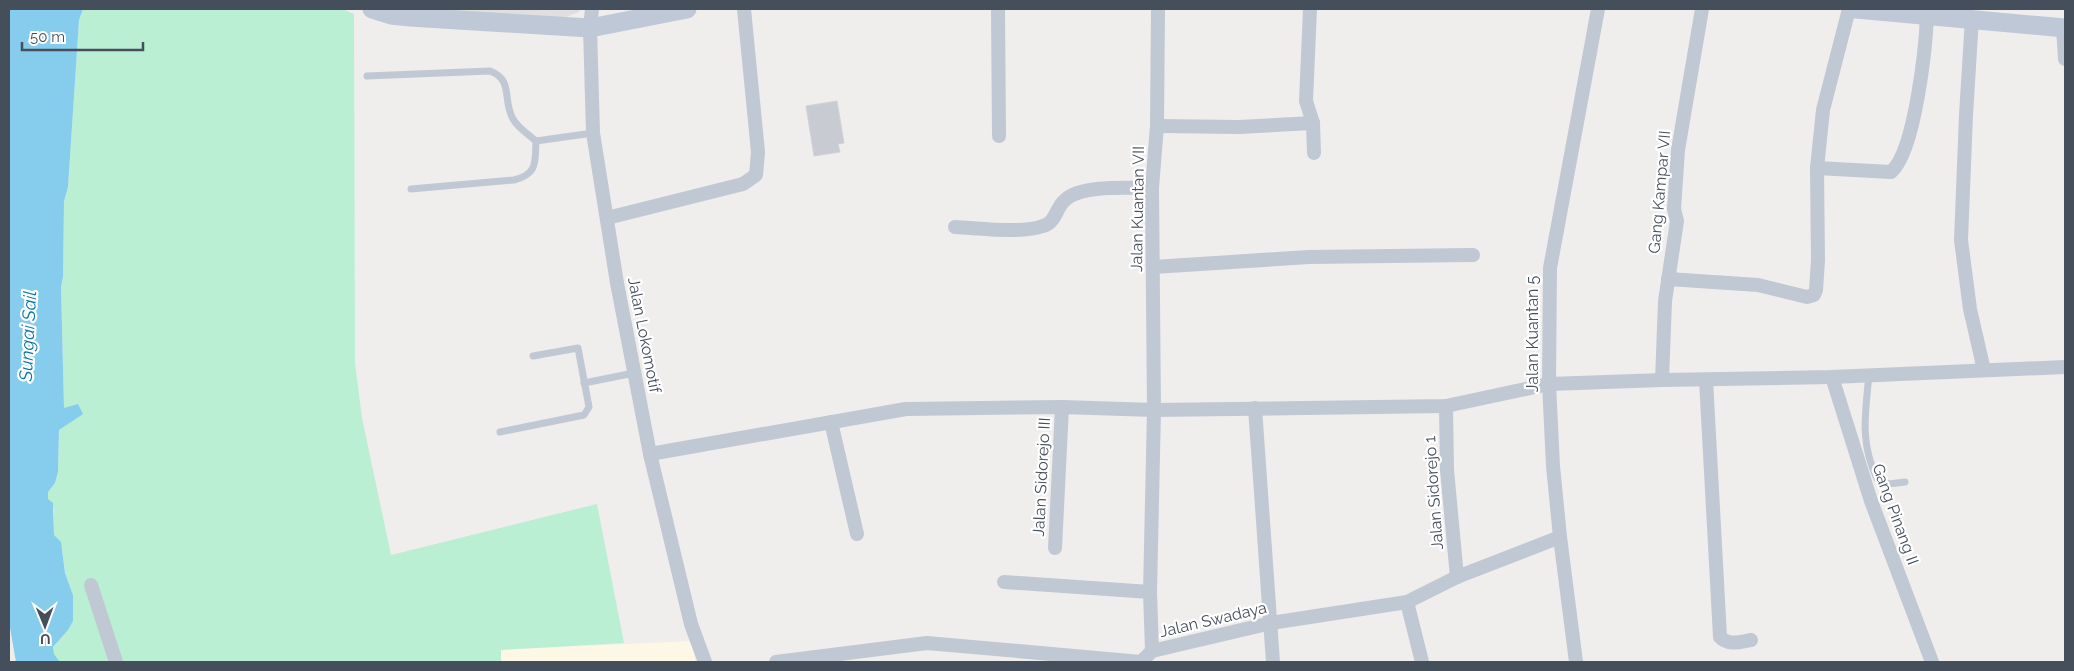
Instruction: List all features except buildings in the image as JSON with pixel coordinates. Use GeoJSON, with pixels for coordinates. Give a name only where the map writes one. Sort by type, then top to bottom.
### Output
{"type":"FeatureCollection","features":[{"type":"Feature","properties":{"kind":"street"},"geometry":{"type":"LineString","coordinates":[[372,9],[391,15],[410,17],[590,28],[687,9]]}},
{"type":"Feature","properties":{"kind":"street","name":"Jalan Lokomotif"},"geometry":{"type":"LineString","coordinates":[[592,9],[590,28],[593,133],[607,218],[650,454],[691,624],[705,662]]}},
{"type":"Feature","properties":{"kind":"street"},"geometry":{"type":"LineString","coordinates":[[607,218],[743,184],[756,175],[758,152],[744,9]]}},
{"type":"Feature","properties":{"kind":"street"},"geometry":{"type":"LineString","coordinates":[[998,9],[999,136]]}},
{"type":"Feature","properties":{"kind":"street","name":"Jalan Kuantan VII"},"geometry":{"type":"LineString","coordinates":[[1152,651],[1150,592],[1154,410],[1152,188],[1157,126],[1158,9]]}},
{"type":"Feature","properties":{"kind":"street"},"geometry":{"type":"LineString","coordinates":[[1310,9],[1306,102],[1313,123],[1314,153]]}},
{"type":"Feature","properties":{"kind":"street","name":"Jalan Kuantan 5"},"geometry":{"type":"LineString","coordinates":[[1576,662],[1553,466],[1549,384],[1551,260],[1598,9]]}},
{"type":"Feature","properties":{"kind":"street","name":"Gang Kampar VII"},"geometry":{"type":"LineString","coordinates":[[1662,380],[1665,301],[1676,221],[1674,209],[1678,150],[1702,9]]}},
{"type":"Feature","properties":{"kind":"street"},"geometry":{"type":"LineString","coordinates":[[1668,279],[1758,286],[1806,297],[1814,295],[1818,260],[1817,168],[1823,110],[1849,9]]}},
{"type":"Feature","properties":{"kind":"street"},"geometry":{"type":"LineString","coordinates":[[1856,9],[1972,18],[2064,28],[2065,58]]}},
{"type":"Feature","properties":{"kind":"street"},"geometry":{"type":"LineString","coordinates":[[1817,168],[1891,172],[1898,167],[1916,106],[1926,39],[1927,14]]}},
{"type":"Feature","properties":{"kind":"street"},"geometry":{"type":"LineString","coordinates":[[1972,18],[1961,240],[1970,309],[1984,370]]}},
{"type":"Feature","properties":{"kind":"street"},"geometry":{"type":"LineString","coordinates":[[1157,126],[1238,127],[1313,123]]}},
{"type":"Feature","properties":{"kind":"street"},"geometry":{"type":"LineString","coordinates":[[955,227],[1024,230],[1044,226],[1053,220],[1062,202],[1070,196],[1083,191],[1152,188]]}},
{"type":"Feature","properties":{"kind":"street"},"geometry":{"type":"LineString","coordinates":[[1153,267],[1309,257],[1473,255]]}},
{"type":"Feature","properties":{"kind":"street"},"geometry":{"type":"LineString","coordinates":[[650,454],[906,409],[1062,408],[1154,410],[1446,406],[1549,384],[1869,375],[2065,366]]}},
{"type":"Feature","properties":{"kind":"street","name":"Gang Pinang II"},"geometry":{"type":"LineString","coordinates":[[1832,376],[1870,501],[1932,662]]}},
{"type":"Feature","properties":{"kind":"street"},"geometry":{"type":"LineString","coordinates":[[1706,380],[1720,637],[1724,642],[1730,644],[1751,640]]}},
{"type":"Feature","properties":{"kind":"street","name":"Jalan Sidorejo 1"},"geometry":{"type":"LineString","coordinates":[[1446,406],[1447,470],[1457,577]]}},
{"type":"Feature","properties":{"kind":"street","name":"Jalan Sidorejo III"},"geometry":{"type":"LineString","coordinates":[[1055,548],[1062,408]]}},
{"type":"Feature","properties":{"kind":"street"},"geometry":{"type":"LineString","coordinates":[[1255,408],[1273,662]]}},
{"type":"Feature","properties":{"kind":"street"},"geometry":{"type":"LineString","coordinates":[[831,422],[857,534]]}},
{"type":"Feature","properties":{"kind":"street","name":"Jalan Swadaya"},"geometry":{"type":"LineString","coordinates":[[776,662],[927,643],[1141,662],[1152,651],[1271,623],[1407,602],[1457,577],[1560,537]]}},
{"type":"Feature","properties":{"kind":"street"},"geometry":{"type":"LineString","coordinates":[[1004,582],[1150,592]]}},
{"type":"Feature","properties":{"kind":"street"},"geometry":{"type":"LineString","coordinates":[[91,585],[116,662]]}},
{"type":"Feature","properties":{"kind":"street"},"geometry":{"type":"LineString","coordinates":[[1407,602],[1422,662]]}},
{"type":"Feature","properties":{"kind":"lane"},"geometry":{"type":"LineString","coordinates":[[367,76],[490,71],[499,74],[504,81],[509,110],[513,120],[536,141],[535,166],[526,177],[514,180],[412,189]]}},
{"type":"Feature","properties":{"kind":"lane"},"geometry":{"type":"LineString","coordinates":[[536,141],[593,133]]}},
{"type":"Feature","properties":{"kind":"lane"},"geometry":{"type":"LineString","coordinates":[[500,432],[584,415],[589,407],[578,348],[533,356]]}},
{"type":"Feature","properties":{"kind":"lane"},"geometry":{"type":"LineString","coordinates":[[584,383],[634,374]]}},
{"type":"Feature","properties":{"kind":"lane"},"geometry":{"type":"LineString","coordinates":[[1869,375],[1865,418],[1865,439],[1869,460],[1877,479],[1889,484],[1905,482]]}},
{"type":"Feature","properties":{"kind":"shaded area"},"geometry":{"type":"Polygon","coordinates":[[[406,9],[580,9],[579,12],[561,19],[406,9]]]}},
{"type":"Feature","properties":{"kind":"shaded area"},"geometry":{"type":"Polygon","coordinates":[[[691,641],[696,662],[501,662],[500,650],[691,641]]]}},
{"type":"Feature","properties":{"kind":"green space"},"geometry":{"type":"Polygon","coordinates":[[[83,9],[343,9],[354,14],[355,363],[362,418],[391,555],[597,504],[624,643],[501,650],[501,662],[60,662],[54,654],[53,647],[68,630],[73,621],[73,595],[65,573],[62,549],[54,535],[54,508],[48,499],[48,492],[55,483],[58,472],[59,430],[64,408],[61,287],[63,277],[64,201],[68,187],[79,20],[83,9]]]}},
{"type":"Feature","properties":{"kind":"water","name":"Sungai Sail"},"geometry":{"type":"Polygon","coordinates":[[[9,9],[83,9],[79,20],[68,187],[64,201],[63,277],[61,287],[64,408],[78,404],[83,414],[59,430],[58,472],[55,483],[48,492],[48,499],[53,503],[54,535],[61,542],[65,573],[73,595],[73,621],[68,630],[53,647],[54,654],[60,662],[16,662],[9,622],[9,9]]]}}]}
